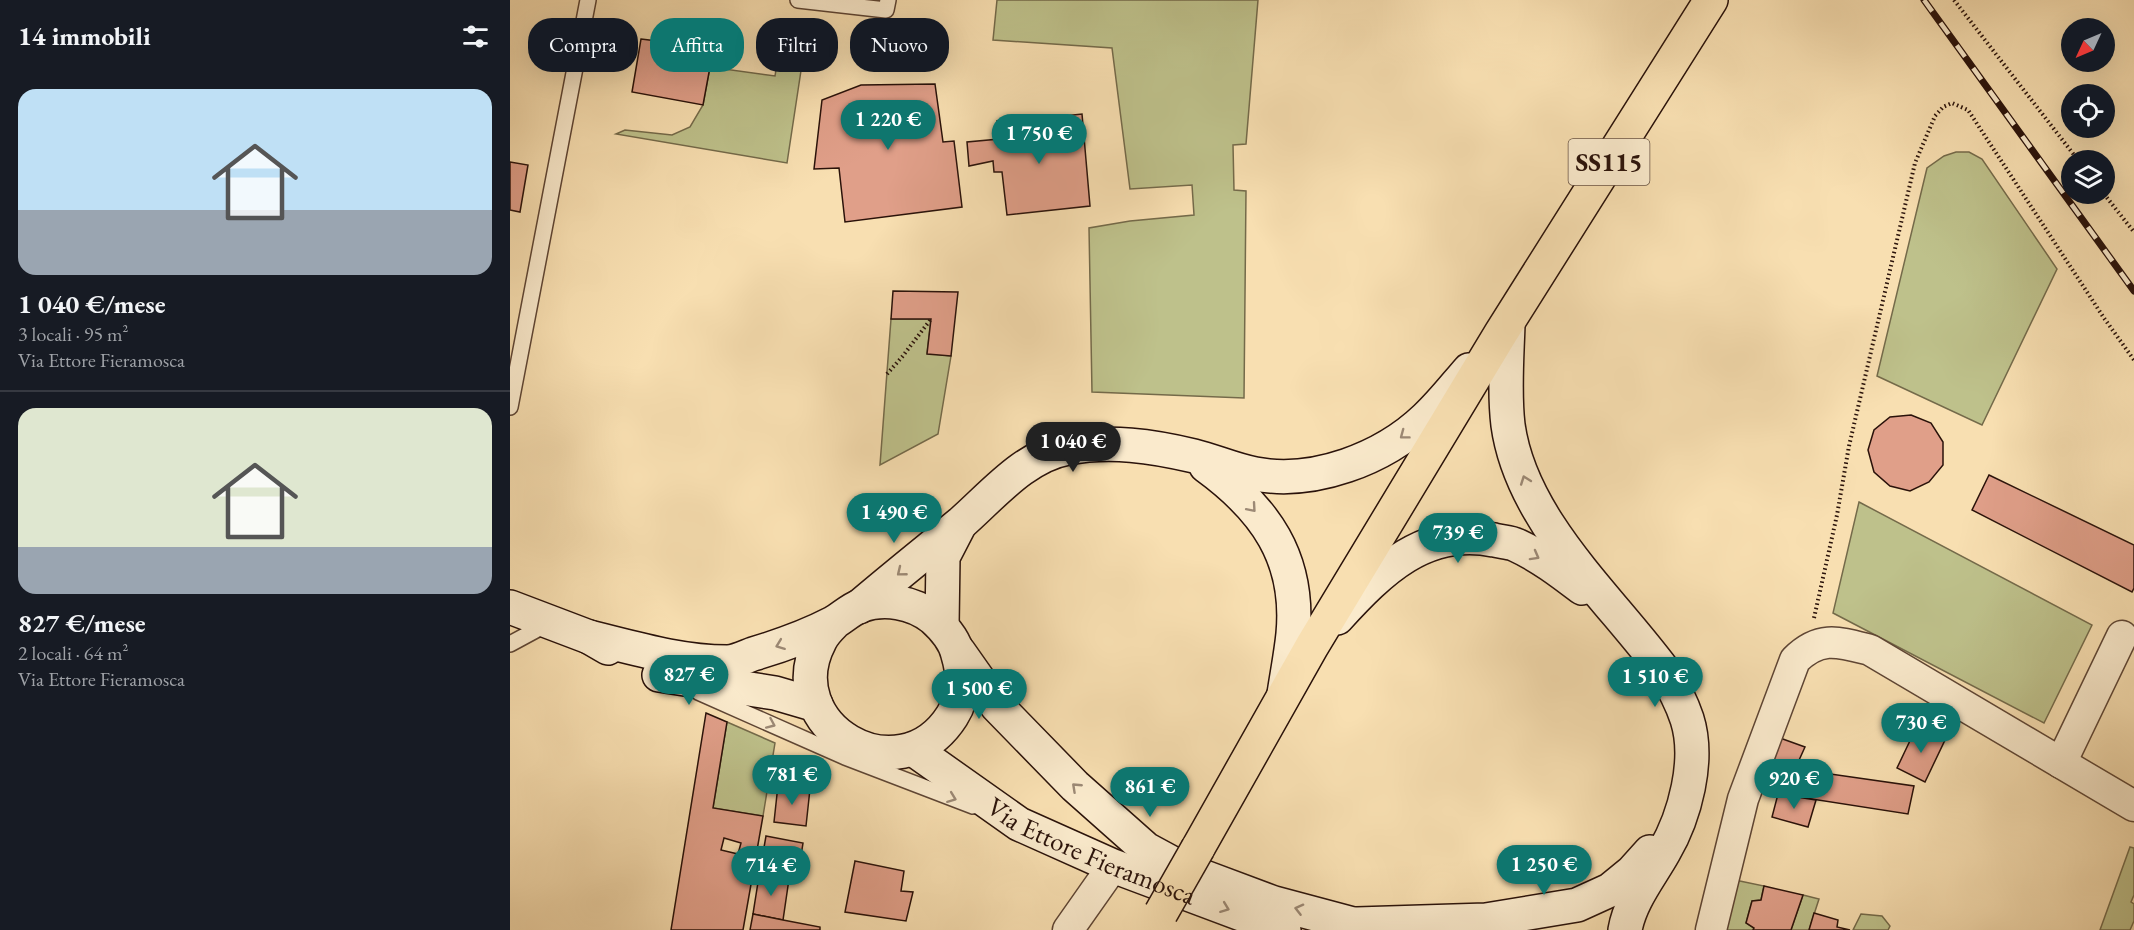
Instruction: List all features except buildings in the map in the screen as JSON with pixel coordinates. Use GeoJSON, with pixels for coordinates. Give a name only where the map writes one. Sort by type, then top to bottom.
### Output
{"type":"FeatureCollection","features":[{"type":"Feature","properties":{"kind":"main road","name":"SS115"},"geometry":{"type":"LineString","coordinates":[[1505,328],[1711,0]]}},
{"type":"Feature","properties":{"kind":"main road"},"geometry":{"type":"LineString","coordinates":[[962,522],[943,557],[950,638],[962,670],[962,690],[956,709],[945,726],[930,740],[913,749],[884,753],[856,747],[839,736],[825,722],[816,705],[811,683],[813,661],[820,640],[846,615],[962,522],[1012,477],[1035,461],[1066,448],[1132,444],[1192,456],[1256,474],[1287,476],[1352,464],[1396,441],[1426,418],[1505,328]]}},
{"type":"Feature","properties":{"kind":"main road"},"geometry":{"type":"LineString","coordinates":[[1505,328],[1509,426],[1528,486],[1552,532],[1663,670],[1676,692],[1688,721],[1692,749],[1690,779],[1684,807],[1665,850],[1621,925]]}},
{"type":"Feature","properties":{"kind":"main road"},"geometry":{"type":"LineString","coordinates":[[1156,922],[1312,646],[1505,328]]}},
{"type":"Feature","properties":{"kind":"main road"},"geometry":{"type":"LineString","coordinates":[[1192,456],[1232,485],[1270,530],[1282,553],[1290,578],[1293,610],[1293,634],[1284,696]]}},
{"type":"Feature","properties":{"kind":"main road"},"geometry":{"type":"LineString","coordinates":[[1312,646],[1383,571],[1419,548],[1445,540],[1474,536],[1515,544],[1551,564],[1617,614]]}},
{"type":"Feature","properties":{"kind":"main road"},"geometry":{"type":"LineString","coordinates":[[589,637],[679,657],[729,662],[779,646],[876,602],[894,602],[912,606],[928,614],[950,638]]}},
{"type":"Feature","properties":{"kind":"main road"},"geometry":{"type":"LineString","coordinates":[[510,606],[589,637],[660,675],[775,693],[816,705]]}},
{"type":"Feature","properties":{"kind":"main road","name":"Via Ettore Fieramosca"},"geometry":{"type":"LineString","coordinates":[[950,638],[997,706],[1075,786],[1146,849],[1184,869],[1274,903],[1366,927],[1486,920],[1577,905]]}},
{"type":"Feature","properties":{"kind":"main road","name":"Via Ettore Fieramosca"},"geometry":{"type":"LineString","coordinates":[[913,749],[1019,824],[1113,866],[1284,930]]}},
{"type":"Feature","properties":{"kind":"main road"},"geometry":{"type":"LineString","coordinates":[[1535,930],[1577,905],[1610,890],[1632,872],[1684,807]]}},
{"type":"Feature","properties":{"kind":"street"},"geometry":{"type":"LineString","coordinates":[[2061,763],[2122,636]]}},
{"type":"Feature","properties":{"kind":"street"},"geometry":{"type":"LineString","coordinates":[[1711,930],[1743,799],[1795,660],[1808,648],[1819,644],[1842,643],[1870,650],[2134,806]]}},
{"type":"Feature","properties":{"kind":"street"},"geometry":{"type":"LineString","coordinates":[[1068,930],[1113,866]]}},
{"type":"Feature","properties":{"kind":"lane"},"geometry":{"type":"LineString","coordinates":[[510,407],[588,0]]}},
{"type":"Feature","properties":{"kind":"lane"},"geometry":{"type":"LineString","coordinates":[[798,0],[886,10],[888,0]]}},
{"type":"Feature","properties":{"kind":"lane"},"geometry":{"type":"LineString","coordinates":[[510,644],[550,622]]}},
{"type":"Feature","properties":{"kind":"lane"},"geometry":{"type":"LineString","coordinates":[[660,675],[845,757],[1019,824]]}},
{"type":"Feature","properties":{"kind":"path"},"geometry":{"type":"LineString","coordinates":[[1954,0],[2070,150]]}},
{"type":"Feature","properties":{"kind":"path"},"geometry":{"type":"LineString","coordinates":[[1808,648],[1854,425],[1915,164],[1935,116],[1943,107],[1952,103],[1968,110],[2134,360]]}},
{"type":"Feature","properties":{"kind":"path"},"geometry":{"type":"LineString","coordinates":[[2112,204],[2134,232]]}},
{"type":"Feature","properties":{"kind":"path"},"geometry":{"type":"LineString","coordinates":[[887,374],[931,319]]}},
{"type":"Feature","properties":{"kind":"green space"},"geometry":{"type":"Polygon","coordinates":[[[997,0],[1258,0],[1246,144],[1233,145],[1234,190],[1246,191],[1244,398],[1092,392],[1089,228],[1130,221],[1194,215],[1192,185],[1130,189],[1112,48],[993,40],[997,0]]]}},
{"type":"Feature","properties":{"kind":"green space"},"geometry":{"type":"Polygon","coordinates":[[[709,72],[744,72],[775,76],[776,72],[801,72],[787,163],[616,134],[625,130],[672,135],[690,127],[703,105],[709,72]]]}},
{"type":"Feature","properties":{"kind":"green space"},"geometry":{"type":"Polygon","coordinates":[[[1956,152],[1969,152],[1982,159],[2057,269],[1982,425],[1877,376],[1927,168],[1944,156],[1956,152]]]}},
{"type":"Feature","properties":{"kind":"green space"},"geometry":{"type":"Polygon","coordinates":[[[891,319],[931,319],[927,353],[951,356],[938,434],[880,465],[891,319]]]}},
{"type":"Feature","properties":{"kind":"green space"},"geometry":{"type":"Polygon","coordinates":[[[1859,502],[2092,625],[2044,723],[1833,613],[1859,502]]]}},
{"type":"Feature","properties":{"kind":"green space"},"geometry":{"type":"Polygon","coordinates":[[[727,722],[775,743],[763,816],[713,808],[727,722]]]}},
{"type":"Feature","properties":{"kind":"green space"},"geometry":{"type":"Polygon","coordinates":[[[2130,847],[2134,848],[2134,895],[2131,902],[2134,904],[2134,921],[2130,930],[2100,930],[2130,847]]]}},
{"type":"Feature","properties":{"kind":"green space"},"geometry":{"type":"Polygon","coordinates":[[[1735,880],[1764,886],[1761,900],[1752,901],[1746,923],[1754,928],[1753,930],[1722,930],[1735,880]]]}},
{"type":"Feature","properties":{"kind":"green space"},"geometry":{"type":"Polygon","coordinates":[[[1803,895],[1819,899],[1809,930],[1791,930],[1803,895]]]}},
{"type":"Feature","properties":{"kind":"green space"},"geometry":{"type":"Polygon","coordinates":[[[1861,914],[1882,916],[1890,926],[1888,930],[1853,930],[1861,914]]]}},
{"type":"Feature","properties":{"kind":"railway"},"geometry":{"type":"LineString","coordinates":[[1924,0],[2134,291]]}}]}
